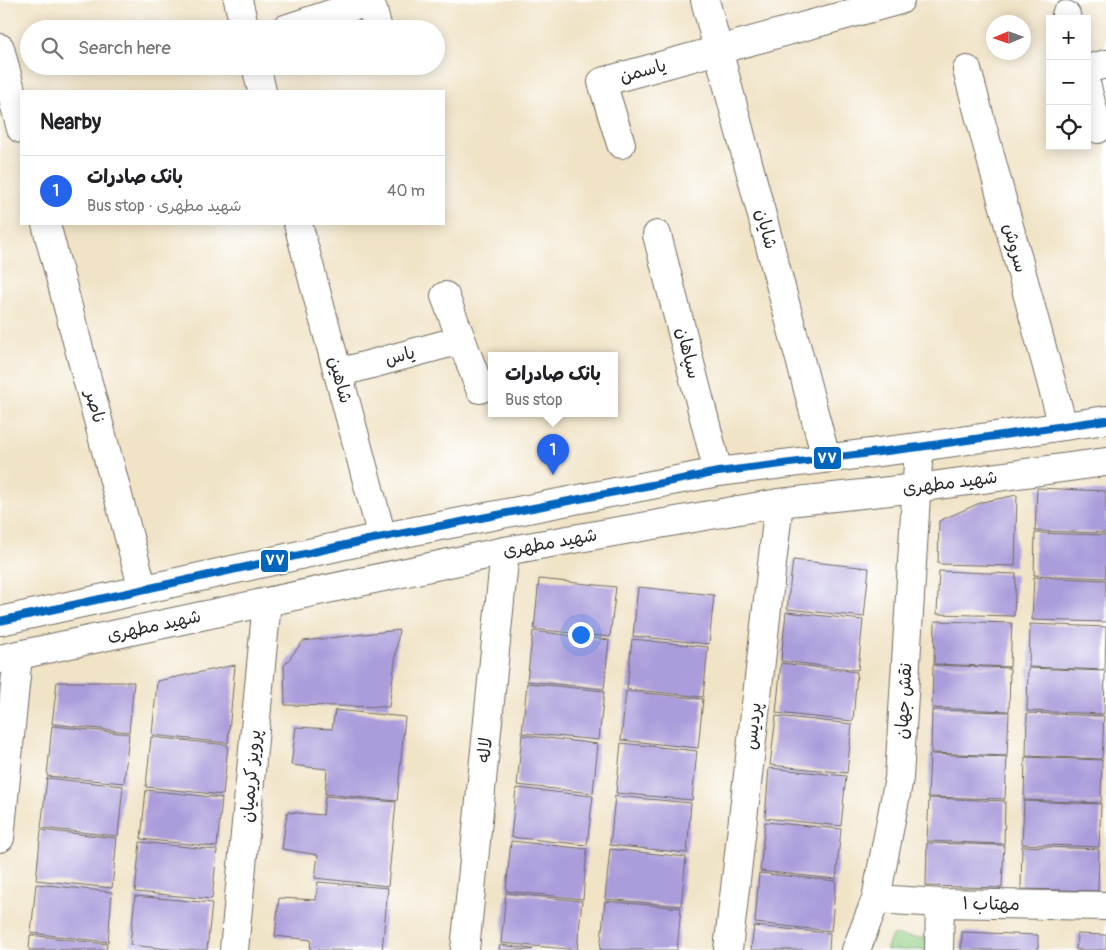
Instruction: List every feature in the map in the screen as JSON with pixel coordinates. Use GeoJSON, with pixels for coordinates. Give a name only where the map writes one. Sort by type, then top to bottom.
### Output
{"type":"FeatureCollection","features":[{"type":"Feature","properties":{"kind":"street"},"geometry":{"type":"LineString","coordinates":[[238,0],[244,20]]}},
{"type":"Feature","properties":{"kind":"street","name":"شایان"},"geometry":{"type":"LineString","coordinates":[[705,0],[826,458]]}},
{"type":"Feature","properties":{"kind":"street"},"geometry":{"type":"LineString","coordinates":[[718,50],[835,9],[900,0]]}},
{"type":"Feature","properties":{"kind":"street"},"geometry":{"type":"LineString","coordinates":[[312,20],[370,1],[375,20]]}},
{"type":"Feature","properties":{"kind":"street"},"geometry":{"type":"LineString","coordinates":[[0,48],[20,124]]}},
{"type":"Feature","properties":{"kind":"street","name":"یاسمن"},"geometry":{"type":"LineString","coordinates":[[621,144],[602,82],[718,50]]}},
{"type":"Feature","properties":{"kind":"street"},"geometry":{"type":"LineString","coordinates":[[1091,68],[1106,64]]}},
{"type":"Feature","properties":{"kind":"street","name":"سروش"},"geometry":{"type":"LineString","coordinates":[[967,70],[1063,426]]}},
{"type":"Feature","properties":{"kind":"street"},"geometry":{"type":"LineString","coordinates":[[258,75],[262,90]]}},
{"type":"Feature","properties":{"kind":"street"},"geometry":{"type":"LineString","coordinates":[[1091,102],[1098,129]]}},
{"type":"Feature","properties":{"kind":"street","name":"ناصر"},"geometry":{"type":"LineString","coordinates":[[46,225],[143,590]]}},
{"type":"Feature","properties":{"kind":"street","name":"شاهین"},"geometry":{"type":"LineString","coordinates":[[298,225],[382,537]]}},
{"type":"Feature","properties":{"kind":"street","name":"سپاهان"},"geometry":{"type":"LineString","coordinates":[[657,235],[718,472]]}},
{"type":"Feature","properties":{"kind":"street"},"geometry":{"type":"LineString","coordinates":[[445,296],[480,389]]}},
{"type":"Feature","properties":{"kind":"street","name":"یاس"},"geometry":{"type":"LineString","coordinates":[[338,373],[461,340]]}},
{"type":"Feature","properties":{"kind":"street","name":"شهید مطهری"},"geometry":{"type":"LineString","coordinates":[[0,621],[382,537],[718,472],[919,447],[1106,420]]}},
{"type":"Feature","properties":{"kind":"street","name":"نقش جهان"},"geometry":{"type":"LineString","coordinates":[[856,950],[876,899],[899,778],[919,447]]}},
{"type":"Feature","properties":{"kind":"street","name":"شهید مطهری"},"geometry":{"type":"LineString","coordinates":[[9,657],[505,551],[778,502],[917,488],[1106,462]]}},
{"type":"Feature","properties":{"kind":"street","name":"پردیس"},"geometry":{"type":"LineString","coordinates":[[728,950],[778,502]]}},
{"type":"Feature","properties":{"kind":"street","name":"لاله"},"geometry":{"type":"LineString","coordinates":[[465,950],[505,551]]}},
{"type":"Feature","properties":{"kind":"street","name":"پرویز کریمیان"},"geometry":{"type":"LineString","coordinates":[[234,950],[267,602]]}},
{"type":"Feature","properties":{"kind":"street"},"geometry":{"type":"LineString","coordinates":[[0,838],[9,657]]}},
{"type":"Feature","properties":{"kind":"street","name":"مهتاب ۱"},"geometry":{"type":"LineString","coordinates":[[876,899],[1106,906]]}},
{"type":"Feature","properties":{"kind":"street"},"geometry":{"type":"LineString","coordinates":[[939,950],[940,902]]}},
{"type":"Feature","properties":{"kind":"green space"},"geometry":{"type":"Polygon","coordinates":[[[892,935],[928,939],[927,950],[886,950],[892,935]]]}},
{"type":"Feature","properties":{"kind":"building"},"geometry":{"type":"Polygon","coordinates":[[[1037,488],[1106,491],[1106,533],[1035,531],[1037,488]]]}},
{"type":"Feature","properties":{"kind":"building"},"geometry":{"type":"Polygon","coordinates":[[[1017,495],[1015,566],[938,564],[939,521],[982,502],[1017,495]]]}},
{"type":"Feature","properties":{"kind":"building"},"geometry":{"type":"Polygon","coordinates":[[[1035,533],[1106,535],[1106,578],[1034,575],[1035,533]]]}},
{"type":"Feature","properties":{"kind":"building"},"geometry":{"type":"Polygon","coordinates":[[[793,560],[869,568],[864,617],[787,609],[793,560]]]}},
{"type":"Feature","properties":{"kind":"building"},"geometry":{"type":"Polygon","coordinates":[[[939,571],[1016,574],[1014,616],[937,614],[939,571]]]}},
{"type":"Feature","properties":{"kind":"building"},"geometry":{"type":"Polygon","coordinates":[[[1034,577],[1106,580],[1106,622],[1032,620],[1034,577]]]}},
{"type":"Feature","properties":{"kind":"building"},"geometry":{"type":"Polygon","coordinates":[[[539,579],[616,587],[610,637],[534,629],[539,579]]]}},
{"type":"Feature","properties":{"kind":"building"},"geometry":{"type":"Polygon","coordinates":[[[638,587],[714,595],[709,644],[633,636],[638,587]]]}},
{"type":"Feature","properties":{"kind":"building"},"geometry":{"type":"Polygon","coordinates":[[[786,612],[863,620],[858,670],[781,661],[786,612]]]}},
{"type":"Feature","properties":{"kind":"building"},"geometry":{"type":"Polygon","coordinates":[[[935,621],[1012,623],[1010,667],[934,664],[935,621]]]}},
{"type":"Feature","properties":{"kind":"building"},"geometry":{"type":"Polygon","coordinates":[[[1030,624],[1106,627],[1105,670],[1029,667],[1030,624]]]}},
{"type":"Feature","properties":{"kind":"building"},"geometry":{"type":"Polygon","coordinates":[[[399,630],[389,707],[285,705],[284,666],[303,641],[399,630]]]}},
{"type":"Feature","properties":{"kind":"building"},"geometry":{"type":"Polygon","coordinates":[[[533,631],[609,640],[604,689],[527,681],[533,631]]]}},
{"type":"Feature","properties":{"kind":"building"},"geometry":{"type":"Polygon","coordinates":[[[632,639],[708,647],[703,697],[627,689],[632,639]]]}},
{"type":"Feature","properties":{"kind":"building"},"geometry":{"type":"Polygon","coordinates":[[[781,663],[857,672],[853,721],[776,713],[781,663]]]}},
{"type":"Feature","properties":{"kind":"building"},"geometry":{"type":"Polygon","coordinates":[[[235,665],[228,743],[152,735],[157,681],[235,665]]]}},
{"type":"Feature","properties":{"kind":"building"},"geometry":{"type":"Polygon","coordinates":[[[933,665],[1010,668],[1009,711],[932,708],[933,665]]]}},
{"type":"Feature","properties":{"kind":"building"},"geometry":{"type":"Polygon","coordinates":[[[1028,668],[1105,671],[1104,714],[1027,711],[1028,668]]]}},
{"type":"Feature","properties":{"kind":"building"},"geometry":{"type":"Polygon","coordinates":[[[57,682],[134,682],[129,732],[52,724],[57,682]]]}},
{"type":"Feature","properties":{"kind":"building"},"geometry":{"type":"Polygon","coordinates":[[[527,683],[604,691],[599,740],[522,733],[527,683]]]}},
{"type":"Feature","properties":{"kind":"building"},"geometry":{"type":"Polygon","coordinates":[[[626,691],[703,699],[698,748],[621,740],[626,691]]]}},
{"type":"Feature","properties":{"kind":"building"},"geometry":{"type":"Polygon","coordinates":[[[335,710],[405,717],[397,801],[325,794],[327,769],[291,765],[296,727],[332,729],[335,710]]]}},
{"type":"Feature","properties":{"kind":"building"},"geometry":{"type":"Polygon","coordinates":[[[932,710],[1009,712],[1007,756],[931,753],[932,710]]]}},
{"type":"Feature","properties":{"kind":"building"},"geometry":{"type":"Polygon","coordinates":[[[1027,713],[1104,716],[1102,759],[1026,756],[1027,713]]]}},
{"type":"Feature","properties":{"kind":"building"},"geometry":{"type":"Polygon","coordinates":[[[776,716],[852,724],[847,773],[770,765],[776,716]]]}},
{"type":"Feature","properties":{"kind":"building"},"geometry":{"type":"Polygon","coordinates":[[[52,726],[129,734],[124,783],[47,776],[52,726]]]}},
{"type":"Feature","properties":{"kind":"building"},"geometry":{"type":"Polygon","coordinates":[[[522,735],[598,744],[593,793],[517,785],[522,735]]]}},
{"type":"Feature","properties":{"kind":"building"},"geometry":{"type":"Polygon","coordinates":[[[151,737],[228,745],[223,795],[146,787],[151,737]]]}},
{"type":"Feature","properties":{"kind":"building"},"geometry":{"type":"Polygon","coordinates":[[[621,743],[697,751],[692,800],[616,793],[621,743]]]}},
{"type":"Feature","properties":{"kind":"building"},"geometry":{"type":"Polygon","coordinates":[[[930,754],[1007,757],[1005,799],[928,797],[930,754]]]}},
{"type":"Feature","properties":{"kind":"building"},"geometry":{"type":"Polygon","coordinates":[[[1025,757],[1102,760],[1101,803],[1024,800],[1025,757]]]}},
{"type":"Feature","properties":{"kind":"building"},"geometry":{"type":"Polygon","coordinates":[[[769,768],[846,776],[841,826],[765,818],[769,768]]]}},
{"type":"Feature","properties":{"kind":"building"},"geometry":{"type":"Polygon","coordinates":[[[47,778],[123,786],[118,836],[41,828],[47,778]]]}},
{"type":"Feature","properties":{"kind":"building"},"geometry":{"type":"Polygon","coordinates":[[[516,788],[593,796],[587,845],[511,837],[516,788]]]}},
{"type":"Feature","properties":{"kind":"building"},"geometry":{"type":"Polygon","coordinates":[[[146,790],[222,798],[217,847],[141,839],[146,790]]]}},
{"type":"Feature","properties":{"kind":"building"},"geometry":{"type":"Polygon","coordinates":[[[325,796],[396,802],[388,886],[315,878],[318,855],[282,849],[287,812],[323,815],[325,796]]]}},
{"type":"Feature","properties":{"kind":"building"},"geometry":{"type":"Polygon","coordinates":[[[615,796],[691,803],[687,853],[610,845],[615,796]]]}},
{"type":"Feature","properties":{"kind":"building"},"geometry":{"type":"Polygon","coordinates":[[[929,798],[1005,801],[1004,844],[927,841],[929,798]]]}},
{"type":"Feature","properties":{"kind":"building"},"geometry":{"type":"Polygon","coordinates":[[[1024,801],[1101,804],[1099,847],[1022,844],[1024,801]]]}},
{"type":"Feature","properties":{"kind":"building"},"geometry":{"type":"Polygon","coordinates":[[[765,822],[841,829],[836,879],[760,871],[765,822]]]}},
{"type":"Feature","properties":{"kind":"building"},"geometry":{"type":"Polygon","coordinates":[[[41,830],[117,838],[112,888],[36,880],[41,830]]]}},
{"type":"Feature","properties":{"kind":"building"},"geometry":{"type":"Polygon","coordinates":[[[511,841],[587,849],[583,899],[506,891],[511,841]]]}},
{"type":"Feature","properties":{"kind":"building"},"geometry":{"type":"Polygon","coordinates":[[[140,842],[217,850],[212,899],[135,892],[140,842]]]}},
{"type":"Feature","properties":{"kind":"building"},"geometry":{"type":"Polygon","coordinates":[[[927,843],[1004,845],[1002,888],[926,886],[927,843]]]}},
{"type":"Feature","properties":{"kind":"building"},"geometry":{"type":"Polygon","coordinates":[[[1022,846],[1099,849],[1098,891],[1021,889],[1022,846]]]}},
{"type":"Feature","properties":{"kind":"building"},"geometry":{"type":"Polygon","coordinates":[[[610,849],[686,857],[681,906],[605,899],[610,849]]]}},
{"type":"Feature","properties":{"kind":"building"},"geometry":{"type":"Polygon","coordinates":[[[759,873],[836,881],[831,931],[755,923],[759,873]]]}},
{"type":"Feature","properties":{"kind":"building"},"geometry":{"type":"Polygon","coordinates":[[[318,882],[388,888],[382,950],[310,950],[311,940],[275,936],[279,898],[316,900],[318,882]]]}},
{"type":"Feature","properties":{"kind":"building"},"geometry":{"type":"Polygon","coordinates":[[[36,884],[112,892],[108,942],[31,933],[36,884]]]}},
{"type":"Feature","properties":{"kind":"building"},"geometry":{"type":"Polygon","coordinates":[[[506,893],[582,901],[577,950],[501,943],[506,893]]]}},
{"type":"Feature","properties":{"kind":"building"},"geometry":{"type":"Polygon","coordinates":[[[135,896],[212,903],[207,950],[178,950],[130,945],[135,896]]]}},
{"type":"Feature","properties":{"kind":"building"},"geometry":{"type":"Polygon","coordinates":[[[605,901],[681,908],[677,950],[600,950],[605,901]]]}},
{"type":"Feature","properties":{"kind":"building"},"geometry":{"type":"Polygon","coordinates":[[[754,926],[830,933],[829,950],[751,950],[754,926]]]}},
{"type":"Feature","properties":{"kind":"building"},"geometry":{"type":"Polygon","coordinates":[[[962,932],[1038,935],[1038,950],[961,950],[962,932]]]}},
{"type":"Feature","properties":{"kind":"building"},"geometry":{"type":"Polygon","coordinates":[[[1077,934],[1106,935],[1106,950],[1076,950],[1077,934]]]}},
{"type":"Feature","properties":{"kind":"building"},"geometry":{"type":"Polygon","coordinates":[[[30,935],[107,944],[106,950],[29,950],[30,935]]]}},
{"type":"Feature","properties":{"kind":"building"},"geometry":{"type":"Polygon","coordinates":[[[500,945],[533,949],[499,950],[500,945]]]}},
{"type":"Feature","properties":{"kind":"transit line","name":"۷۷"},"geometry":{"type":"LineString","coordinates":[[0,621],[368,540],[718,472],[919,447],[1106,420]]}},
{"type":"Feature","properties":{"kind":"place","name":"بانک صادرات"},"geometry":{"type":"Point","coordinates":[553,475]}}]}
